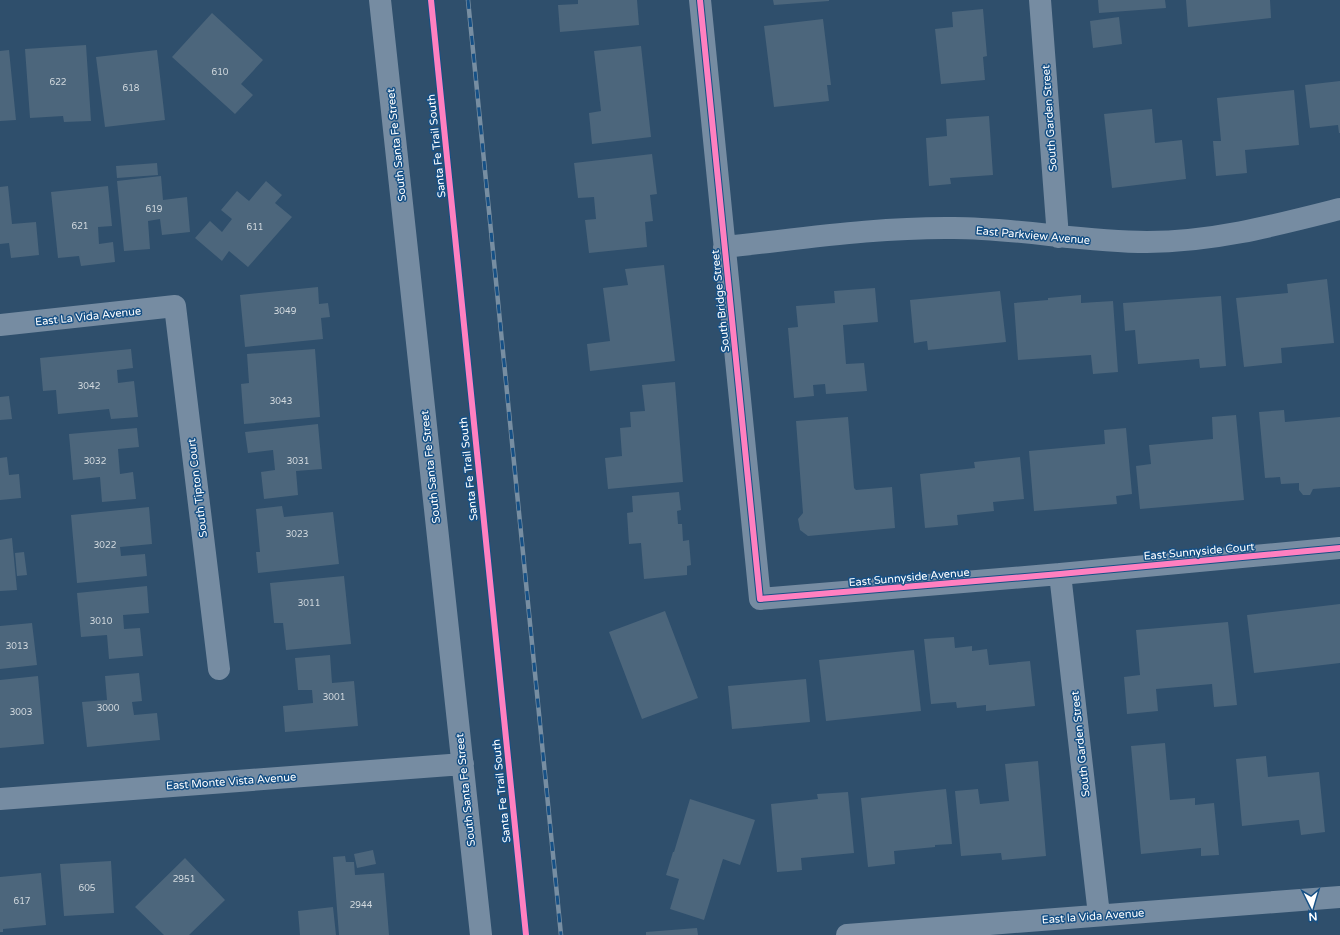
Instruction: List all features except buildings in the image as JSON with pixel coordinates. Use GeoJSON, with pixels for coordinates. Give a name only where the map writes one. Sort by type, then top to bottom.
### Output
{"type":"FeatureCollection","features":[{"type":"Feature","properties":{"kind":"street","name":"South Santa Fe Street"},"geometry":{"type":"LineString","coordinates":[[380,0],[481,935]]}},
{"type":"Feature","properties":{"kind":"street","name":"South Bridge Street"},"geometry":{"type":"LineString","coordinates":[[700,0],[760,599]]}},
{"type":"Feature","properties":{"kind":"street","name":"South Garden Street"},"geometry":{"type":"LineString","coordinates":[[1040,0],[1058,236]]}},
{"type":"Feature","properties":{"kind":"street","name":"East Parkview Avenue"},"geometry":{"type":"LineString","coordinates":[[724,247],[896,229],[955,228],[1058,236],[1098,241],[1147,242],[1194,240],[1240,233],[1340,210]]}},
{"type":"Feature","properties":{"kind":"street","name":"East La Vida Avenue"},"geometry":{"type":"LineString","coordinates":[[0,325],[175,306]]}},
{"type":"Feature","properties":{"kind":"street","name":"South Tipton Court"},"geometry":{"type":"LineString","coordinates":[[175,306],[220,669]]}},
{"type":"Feature","properties":{"kind":"street","name":"East Sunnyside Court"},"geometry":{"type":"LineString","coordinates":[[1060,574],[1340,548]]}},
{"type":"Feature","properties":{"kind":"street","name":"South Garden Street"},"geometry":{"type":"LineString","coordinates":[[1060,574],[1099,915]]}},
{"type":"Feature","properties":{"kind":"street","name":"East Sunnyside Avenue"},"geometry":{"type":"LineString","coordinates":[[760,599],[1060,574]]}},
{"type":"Feature","properties":{"kind":"street","name":"East Monte Vista Avenue"},"geometry":{"type":"LineString","coordinates":[[0,799],[463,764]]}},
{"type":"Feature","properties":{"kind":"street","name":"East la Vida Avenue"},"geometry":{"type":"LineString","coordinates":[[847,935],[1340,897]]}},
{"type":"Feature","properties":{"kind":"railway"},"geometry":{"type":"LineString","coordinates":[[468,0],[561,935]]}},
{"type":"Feature","properties":{"kind":"cycle path","name":"Santa Fe Trail South"},"geometry":{"type":"LineString","coordinates":[[431,0],[526,935]]}},
{"type":"Feature","properties":{"kind":"cycle path"},"geometry":{"type":"LineString","coordinates":[[700,0],[760,599],[1060,574],[1340,548]]}}]}
